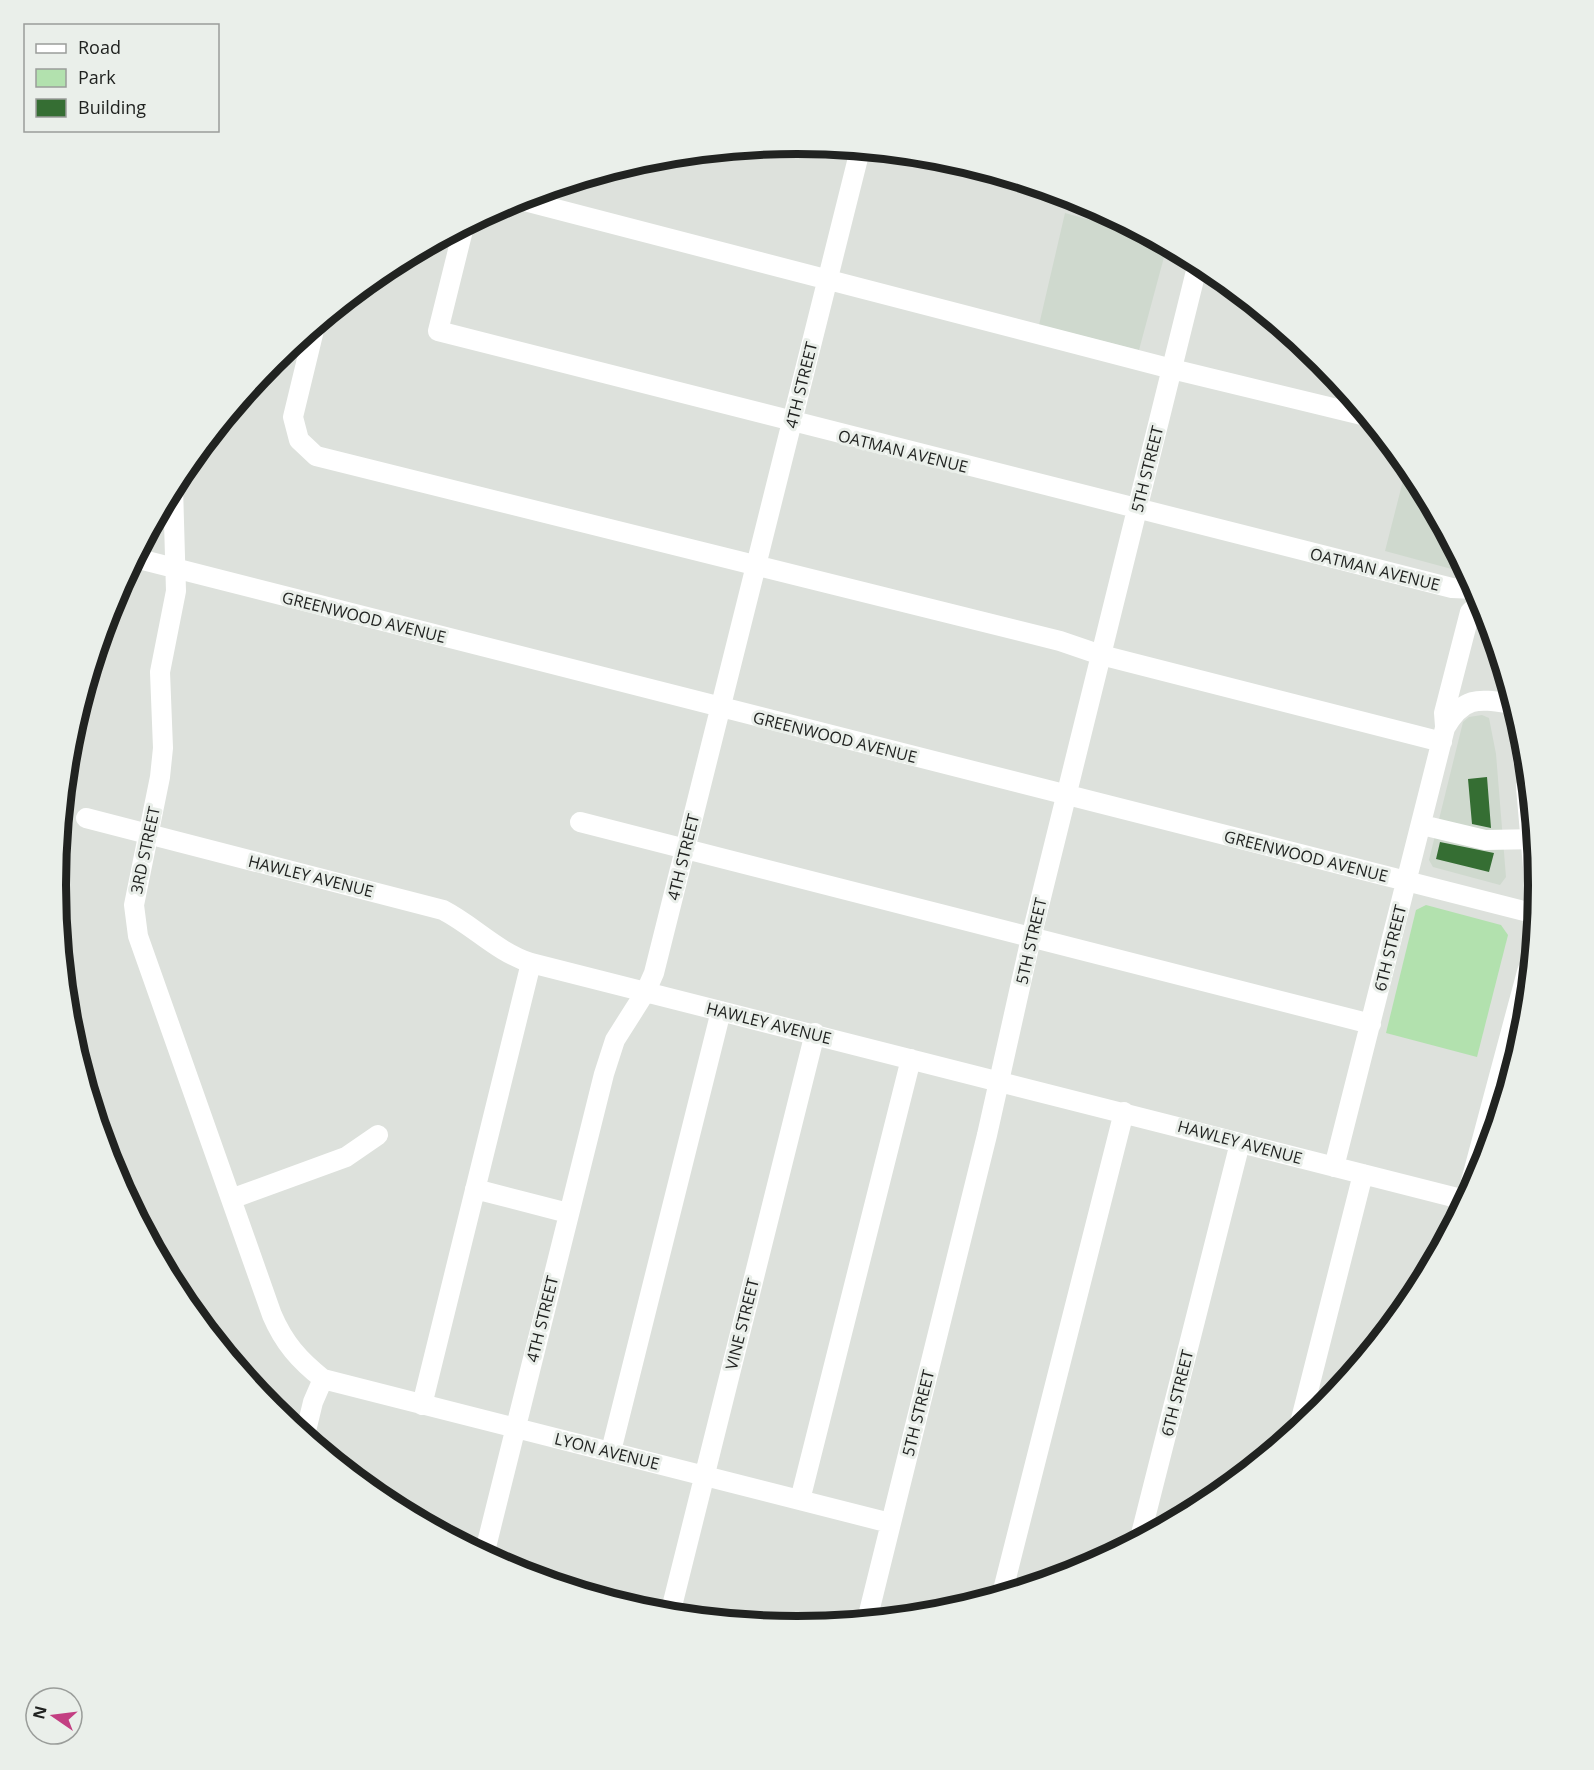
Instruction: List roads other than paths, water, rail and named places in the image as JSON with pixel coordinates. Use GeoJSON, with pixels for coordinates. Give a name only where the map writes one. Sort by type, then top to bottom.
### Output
{"type":"FeatureCollection","features":[{"type":"Feature","properties":{"kind":"main road"},"geometry":{"type":"LineString","coordinates":[[1501,1082],[1505,1064]]}},
{"type":"Feature","properties":{"kind":"street","name":"4TH STREET"},"geometry":{"type":"LineString","coordinates":[[486,1546],[568,1213],[615,1040],[646,991],[654,973],[858,157]]}},
{"type":"Feature","properties":{"kind":"street"},"geometry":{"type":"LineString","coordinates":[[534,203],[1172,369],[1355,413]]}},
{"type":"Feature","properties":{"kind":"street","name":"OATMAN AVENUE"},"geometry":{"type":"LineString","coordinates":[[462,236],[438,332],[1136,510],[1452,588],[1465,589]]}},
{"type":"Feature","properties":{"kind":"street","name":"5TH STREET"},"geometry":{"type":"LineString","coordinates":[[869,1612],[999,1080],[1066,794],[1196,272]]}},
{"type":"Feature","properties":{"kind":"street"},"geometry":{"type":"LineString","coordinates":[[312,338],[292,417],[298,440],[315,456],[1060,641],[1101,655],[1443,735]]}},
{"type":"Feature","properties":{"kind":"street","name":"3RD STREET"},"geometry":{"type":"LineString","coordinates":[[174,504],[176,591],[160,672],[163,748],[160,777],[134,905],[138,936],[282,1338],[301,1362],[323,1378]]}},
{"type":"Feature","properties":{"kind":"street","name":"GREENWOOD AVENUE"},"geometry":{"type":"LineString","coordinates":[[142,560],[1527,912]]}},
{"type":"Feature","properties":{"kind":"street","name":"6TH STREET"},"geometry":{"type":"LineString","coordinates":[[1334,1167],[1422,825],[1443,735],[1444,713],[1470,612],[1473,609]]}},
{"type":"Feature","properties":{"kind":"street","name":"6TH STREET"},"geometry":{"type":"LineString","coordinates":[[1443,735],[1455,711],[1473,701],[1505,703]]}},
{"type":"Feature","properties":{"kind":"street","name":"HAWLEY AVENUE"},"geometry":{"type":"LineString","coordinates":[[86,818],[443,910],[459,918],[497,948],[531,963],[1457,1198]]}},
{"type":"Feature","properties":{"kind":"street"},"geometry":{"type":"LineString","coordinates":[[580,822],[1371,1024]]}},
{"type":"Feature","properties":{"kind":"street"},"geometry":{"type":"LineString","coordinates":[[1422,825],[1527,852]]}},
{"type":"Feature","properties":{"kind":"street"},"geometry":{"type":"LineString","coordinates":[[422,1405],[531,963]]}},
{"type":"Feature","properties":{"kind":"street"},"geometry":{"type":"LineString","coordinates":[[611,1452],[721,1011]]}},
{"type":"Feature","properties":{"kind":"street","name":"VINE STREET"},"geometry":{"type":"LineString","coordinates":[[672,1605],[814,1034]]}},
{"type":"Feature","properties":{"kind":"street"},"geometry":{"type":"LineString","coordinates":[[801,1500],[911,1059]]}},
{"type":"Feature","properties":{"kind":"street"},"geometry":{"type":"LineString","coordinates":[[1004,1585],[1124,1112]]}},
{"type":"Feature","properties":{"kind":"street"},"geometry":{"type":"LineString","coordinates":[[231,1199],[346,1157],[378,1135]]}},
{"type":"Feature","properties":{"kind":"street","name":"6TH STREET"},"geometry":{"type":"LineString","coordinates":[[1142,1529],[1240,1143]]}},
{"type":"Feature","properties":{"kind":"street"},"geometry":{"type":"LineString","coordinates":[[1303,1413],[1363,1174]]}},
{"type":"Feature","properties":{"kind":"street"},"geometry":{"type":"LineString","coordinates":[[475,1189],[568,1213]]}},
{"type":"Feature","properties":{"kind":"street"},"geometry":{"type":"LineString","coordinates":[[306,1427],[323,1378]]}},
{"type":"Feature","properties":{"kind":"street","name":"LYON AVENUE"},"geometry":{"type":"LineString","coordinates":[[323,1378],[890,1523]]}}]}
